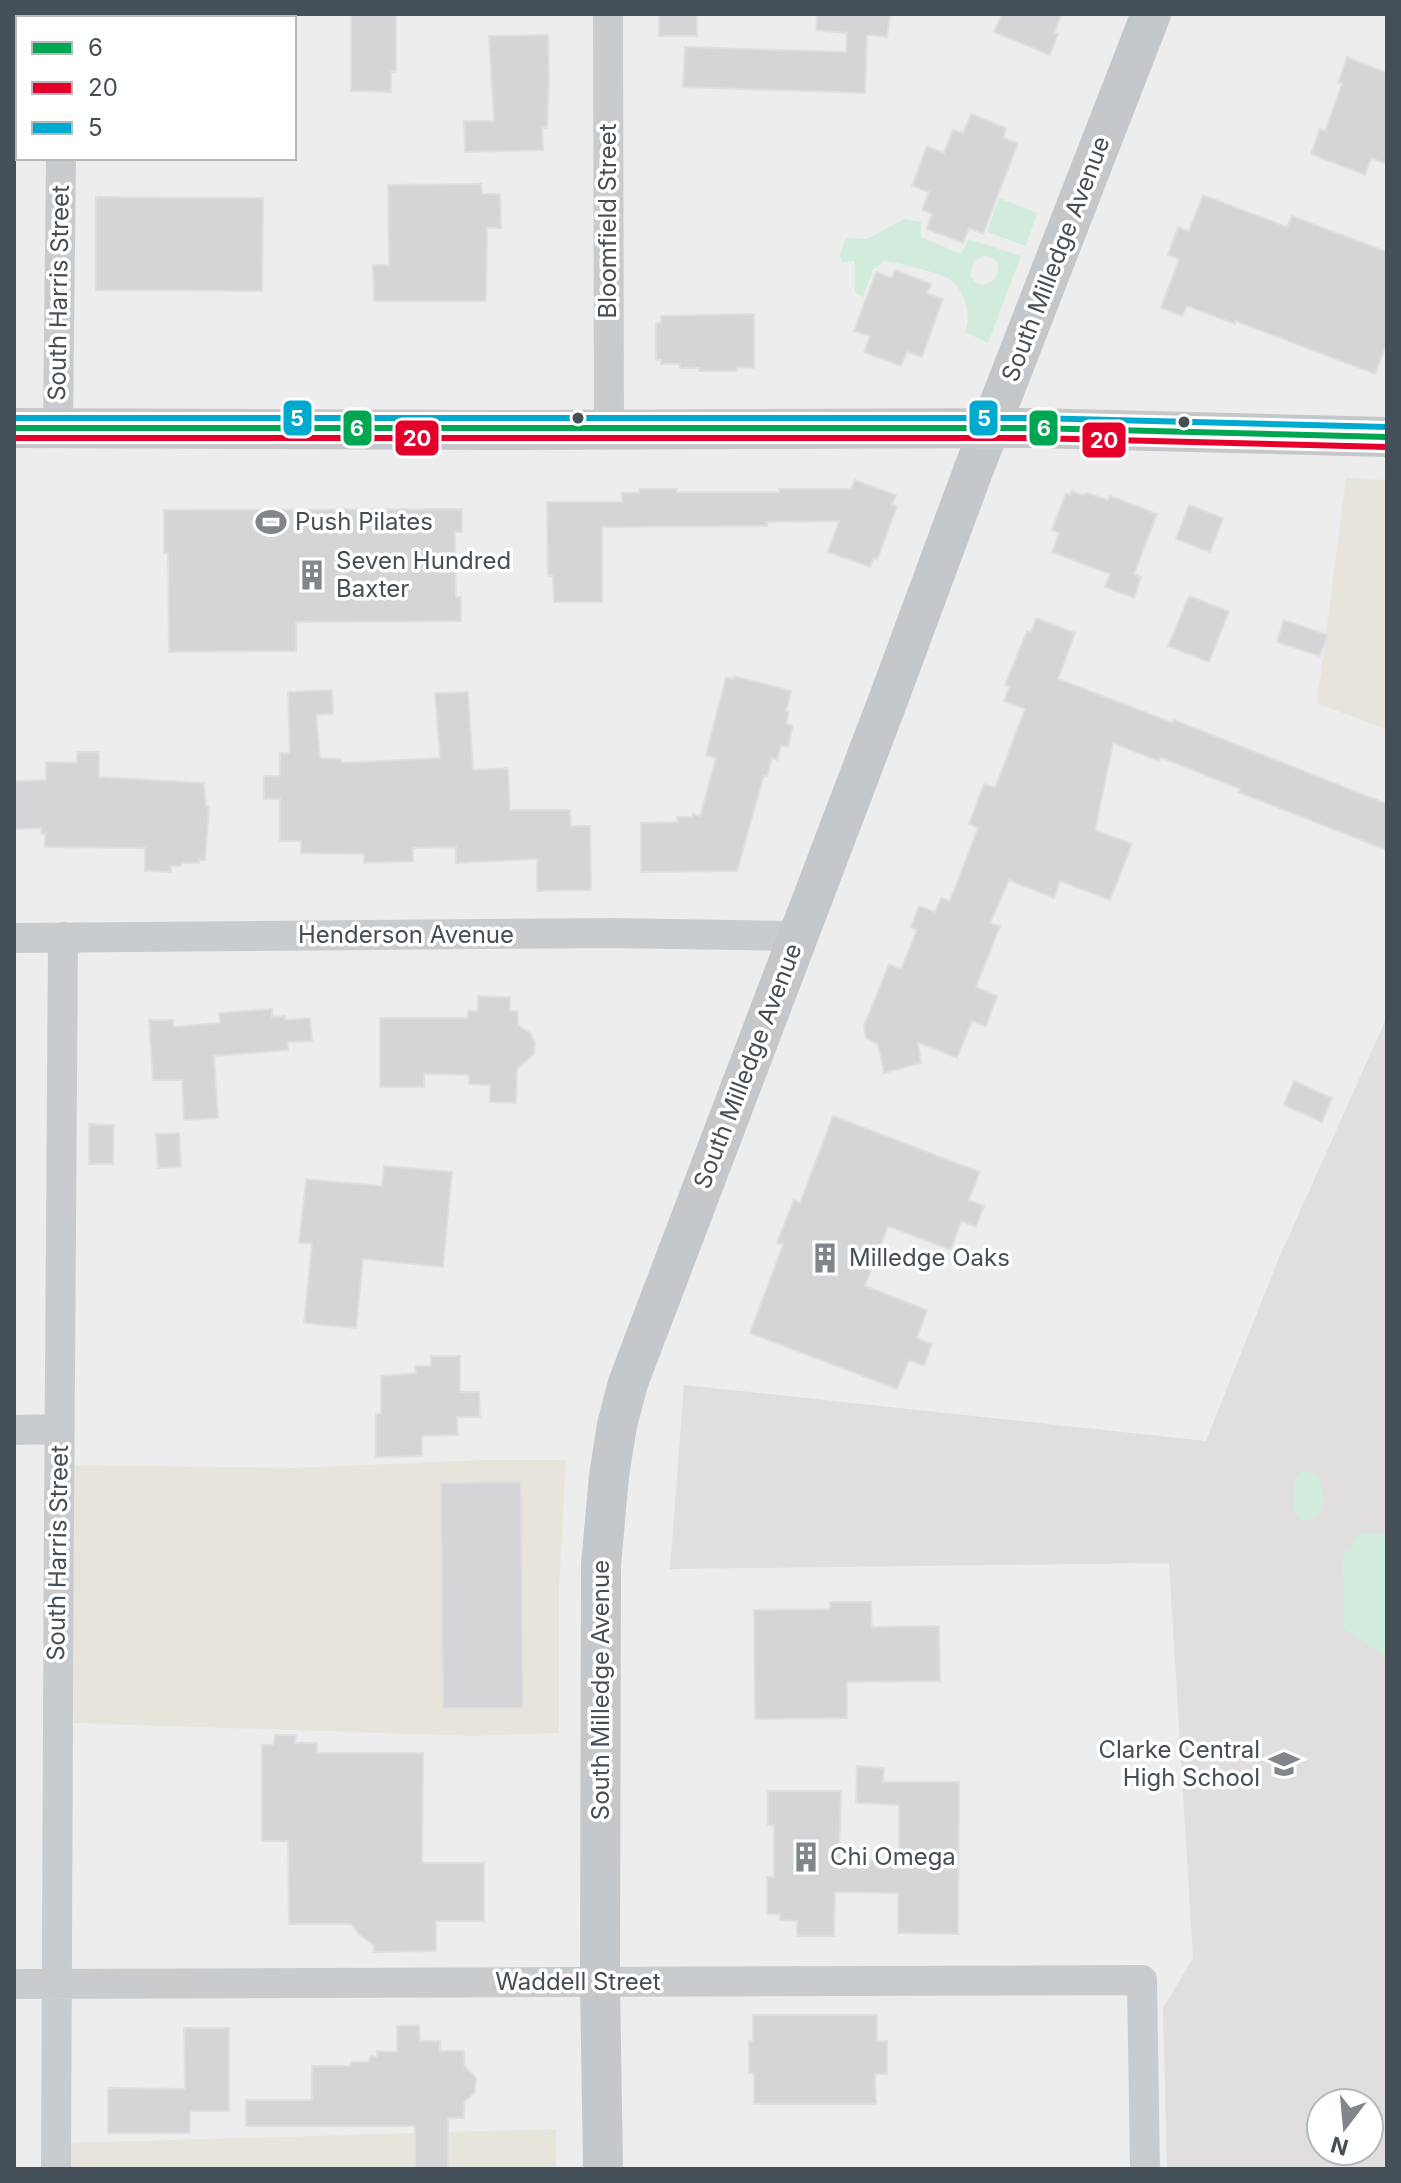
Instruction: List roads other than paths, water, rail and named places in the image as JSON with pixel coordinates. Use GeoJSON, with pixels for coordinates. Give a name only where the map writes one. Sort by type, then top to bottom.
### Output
{"type":"FeatureCollection","features":[{"type":"Feature","properties":{"kind":"main road","name":"South Milledge Avenue"},"geometry":{"type":"LineString","coordinates":[[603,2169],[601,1565],[605,1507],[617,1425],[648,1325],[1151,14]]}},
{"type":"Feature","properties":{"kind":"main road"},"geometry":{"type":"LineString","coordinates":[[14,428],[990,427],[1387,437]]}},
{"type":"Feature","properties":{"kind":"street","name":"Bloomfield Street"},"geometry":{"type":"LineString","coordinates":[[608,14],[609,429]]}},
{"type":"Feature","properties":{"kind":"street","name":"South Harris Street"},"geometry":{"type":"LineString","coordinates":[[58,428],[61,160]]}},
{"type":"Feature","properties":{"kind":"street","name":"Henderson Avenue"},"geometry":{"type":"LineString","coordinates":[[14,938],[598,933],[798,936]]}},
{"type":"Feature","properties":{"kind":"street","name":"South Harris Street"},"geometry":{"type":"LineString","coordinates":[[56,2169],[63,937]]}},
{"type":"Feature","properties":{"kind":"street"},"geometry":{"type":"LineString","coordinates":[[14,1430],[60,1429]]}},
{"type":"Feature","properties":{"kind":"street","name":"Waddell Street"},"geometry":{"type":"LineString","coordinates":[[14,1984],[1142,1980],[1145,2169]]}},
{"type":"Feature","properties":{"kind":"place","name":"Push Pilates"},"geometry":{"type":"Point","coordinates":[271,522]}},
{"type":"Feature","properties":{"kind":"place","name":"Seven Hundred Baxter"},"geometry":{"type":"Point","coordinates":[312,575]}},
{"type":"Feature","properties":{"kind":"place","name":"Milledge Oaks"},"geometry":{"type":"Point","coordinates":[825,1258]}},
{"type":"Feature","properties":{"kind":"place","name":"Clarke Central High School"},"geometry":{"type":"Point","coordinates":[1284,1764]}},
{"type":"Feature","properties":{"kind":"place","name":"Chi Omega"},"geometry":{"type":"Point","coordinates":[806,1857]}}]}
